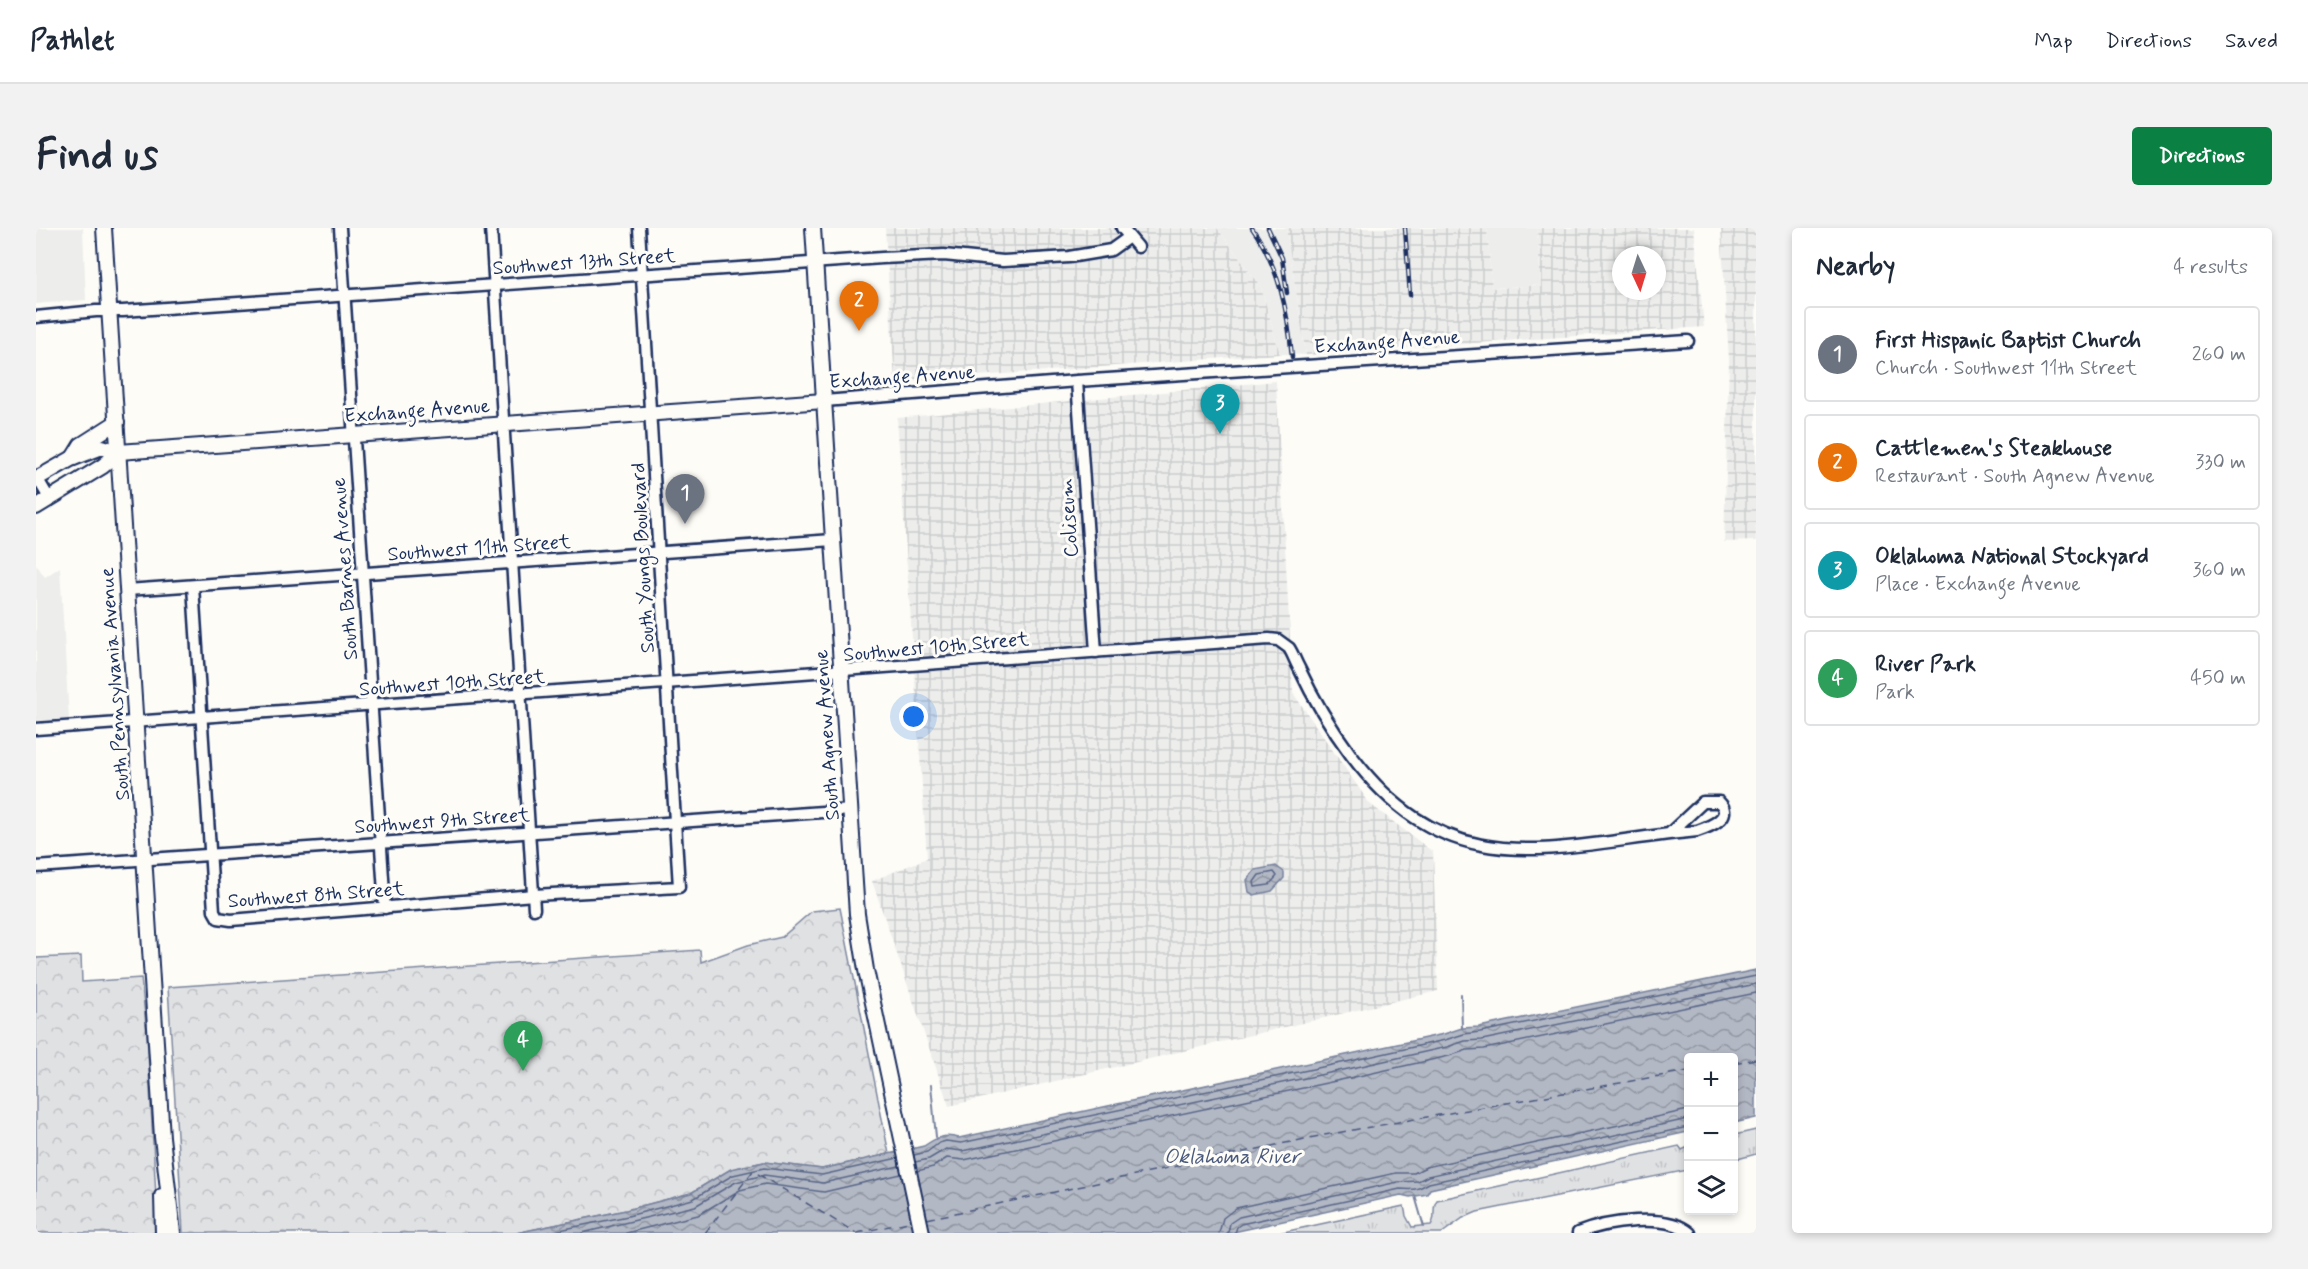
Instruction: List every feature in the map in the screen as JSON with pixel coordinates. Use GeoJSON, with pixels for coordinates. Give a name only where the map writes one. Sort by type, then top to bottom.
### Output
{"type":"FeatureCollection","features":[{"type":"Feature","properties":{"kind":"main road","name":"South Pennsylvania Avenue"},"geometry":{"type":"LineString","coordinates":[[104,228],[162,1137],[163,1233]]}},
{"type":"Feature","properties":{"kind":"main road","name":"South Agnew Avenue"},"geometry":{"type":"LineString","coordinates":[[813,228],[855,895],[860,941],[922,1233]]}},
{"type":"Feature","properties":{"kind":"main road","name":"Exchange Avenue"},"geometry":{"type":"LineString","coordinates":[[36,478],[71,459],[102,447],[119,452],[824,401]]}},
{"type":"Feature","properties":{"kind":"main road"},"geometry":{"type":"LineString","coordinates":[[71,459],[81,445],[117,422]]}},
{"type":"Feature","properties":{"kind":"main road"},"geometry":{"type":"LineString","coordinates":[[36,507],[103,466],[119,452]]}},
{"type":"Feature","properties":{"kind":"main road","name":"South Pennsylvania Avenue"},"geometry":{"type":"LineString","coordinates":[[162,1137],[173,1233]]}},
{"type":"Feature","properties":{"kind":"street","name":"South Barnes Avenue"},"geometry":{"type":"LineString","coordinates":[[340,228],[385,908]]}},
{"type":"Feature","properties":{"kind":"street"},"geometry":{"type":"LineString","coordinates":[[490,228],[534,909]]}},
{"type":"Feature","properties":{"kind":"street","name":"South Youngs Boulevard"},"geometry":{"type":"LineString","coordinates":[[639,228],[680,887]]}},
{"type":"Feature","properties":{"kind":"street","name":"Southwest 13th Street"},"geometry":{"type":"LineString","coordinates":[[36,317],[816,262],[937,255],[1003,261],[1070,257],[1111,250],[1125,232]]}},
{"type":"Feature","properties":{"kind":"street"},"geometry":{"type":"LineString","coordinates":[[1125,232],[1138,248]]}},
{"type":"Feature","properties":{"kind":"street","name":"Exchange Avenue"},"geometry":{"type":"LineString","coordinates":[[824,401],[1077,381],[1688,341]]}},
{"type":"Feature","properties":{"kind":"street","name":"Coliseum"},"geometry":{"type":"LineString","coordinates":[[1077,381],[1096,652]]}},
{"type":"Feature","properties":{"kind":"street"},"geometry":{"type":"LineString","coordinates":[[36,478],[49,498]]}},
{"type":"Feature","properties":{"kind":"street","name":"Southwest 11th Street"},"geometry":{"type":"LineString","coordinates":[[127,590],[833,540]]}},
{"type":"Feature","properties":{"kind":"street","name":"Southwest 8th Street"},"geometry":{"type":"LineString","coordinates":[[193,586],[214,911],[220,919],[231,920],[534,895],[680,887]]}},
{"type":"Feature","properties":{"kind":"street","name":"Southwest 10th Street"},"geometry":{"type":"LineString","coordinates":[[36,729],[1269,639],[1284,643],[1293,654],[1329,723],[1350,754],[1377,786],[1401,809],[1417,820],[1462,840],[1492,847],[1538,849],[1597,845],[1697,831],[1709,827],[1722,818],[1723,806],[1719,802],[1703,802],[1670,833]]}},
{"type":"Feature","properties":{"kind":"street","name":"Southwest 9th Street"},"geometry":{"type":"LineString","coordinates":[[36,867],[851,810]]}},
{"type":"Feature","properties":{"kind":"street"},"geometry":{"type":"LineString","coordinates":[[1578,1233],[1591,1228],[1616,1224],[1663,1221],[1681,1226],[1690,1233]]}},
{"type":"Feature","properties":{"kind":"shaded area"},"geometry":{"type":"Polygon","coordinates":[[[36,228],[83,228],[86,300],[36,304],[36,228]]]}},
{"type":"Feature","properties":{"kind":"shaded area"},"geometry":{"type":"Polygon","coordinates":[[[885,228],[1217,228],[1261,287],[1280,354],[895,382],[885,228]]]}},
{"type":"Feature","properties":{"kind":"shaded area"},"geometry":{"type":"Polygon","coordinates":[[[1217,228],[1286,228],[1306,355],[1280,354],[1261,287],[1217,228]]]}},
{"type":"Feature","properties":{"kind":"shaded area"},"geometry":{"type":"Polygon","coordinates":[[[1286,228],[1487,228],[1492,288],[1541,285],[1537,228],[1694,228],[1704,327],[1306,355],[1286,228]]]}},
{"type":"Feature","properties":{"kind":"shaded area"},"geometry":{"type":"Polygon","coordinates":[[[1487,228],[1537,228],[1541,285],[1492,288],[1487,228]]]}},
{"type":"Feature","properties":{"kind":"shaded area"},"geometry":{"type":"Polygon","coordinates":[[[1721,228],[1756,228],[1756,541],[1724,542],[1729,360],[1721,228]]]}},
{"type":"Feature","properties":{"kind":"shaded area"},"geometry":{"type":"Polygon","coordinates":[[[1276,381],[1293,693],[1370,804],[1433,852],[1438,991],[949,1106],[872,881],[927,858],[897,418],[1276,381]]]}},
{"type":"Feature","properties":{"kind":"shaded area"},"geometry":{"type":"Polygon","coordinates":[[[36,564],[45,577],[60,567],[69,719],[36,721],[36,564]]]}},
{"type":"Feature","properties":{"kind":"green space"},"geometry":{"type":"Polygon","coordinates":[[[840,908],[889,1154],[822,1169],[764,1162],[731,1169],[691,1193],[626,1210],[516,1233],[183,1233],[168,987],[700,950],[701,962],[748,945],[782,937],[812,911],[840,908]]]}},
{"type":"Feature","properties":{"kind":"green space"},"geometry":{"type":"Polygon","coordinates":[[[81,956],[82,982],[141,978],[147,1034],[158,1233],[36,1233],[36,958],[81,956]]]}},
{"type":"Feature","properties":{"kind":"green space"},"geometry":{"type":"Polygon","coordinates":[[[1756,1130],[1756,1154],[1738,1159],[1738,1134],[1756,1130]]]}},
{"type":"Feature","properties":{"kind":"green space"},"geometry":{"type":"Polygon","coordinates":[[[1679,1146],[1682,1150],[1684,1149],[1684,1171],[1477,1212],[1463,1218],[1442,1233],[1279,1233],[1404,1206],[1412,1227],[1431,1225],[1437,1200],[1679,1146]]]}},
{"type":"Feature","properties":{"kind":"water"},"geometry":{"type":"Polygon","coordinates":[[[1276,866],[1284,872],[1284,878],[1272,891],[1254,895],[1249,892],[1247,880],[1255,870],[1276,866]]]}},
{"type":"Feature","properties":{"kind":"water","name":"Oklahoma River"},"geometry":{"type":"Polygon","coordinates":[[[1756,970],[1756,1118],[1738,1122],[1738,1053],[1684,1053],[1684,1133],[1430,1189],[1427,1194],[1410,1197],[1401,1195],[1229,1233],[516,1233],[626,1210],[691,1193],[731,1169],[764,1162],[822,1169],[924,1146],[941,1137],[959,1138],[1444,1034],[1462,1028],[1479,1027],[1756,970]]]}},
{"type":"Feature","properties":{"kind":"waterway"},"geometry":{"type":"LineString","coordinates":[[1461,994],[1462,1028]]}},
{"type":"Feature","properties":{"kind":"waterway"},"geometry":{"type":"LineString","coordinates":[[931,1085],[936,1137]]}},
{"type":"Feature","properties":{"kind":"waterway"},"geometry":{"type":"LineString","coordinates":[[1415,1196],[1424,1227]]}},
{"type":"Feature","properties":{"kind":"ferry route"},"geometry":{"type":"LineString","coordinates":[[1738,1062],[1756,1059]]}},
{"type":"Feature","properties":{"kind":"ferry route"},"geometry":{"type":"LineString","coordinates":[[927,1219],[1319,1136],[1684,1072]]}},
{"type":"Feature","properties":{"kind":"ferry route"},"geometry":{"type":"LineString","coordinates":[[705,1233],[753,1171],[856,1233]]}},
{"type":"Feature","properties":{"kind":"ferry route"},"geometry":{"type":"LineString","coordinates":[[857,1233],[913,1221]]}},
{"type":"Feature","properties":{"kind":"railway"},"geometry":{"type":"LineString","coordinates":[[1252,228],[1269,258],[1281,290],[1292,357]]}},
{"type":"Feature","properties":{"kind":"railway"},"geometry":{"type":"LineString","coordinates":[[1268,228],[1282,258],[1287,293]]}},
{"type":"Feature","properties":{"kind":"railway"},"geometry":{"type":"LineString","coordinates":[[1405,228],[1410,295]]}},
{"type":"Feature","properties":{"kind":"place","name":"Cattlemen's Steakhouse"},"geometry":{"type":"Point","coordinates":[859,331]}},
{"type":"Feature","properties":{"kind":"place","name":"Oklahoma National Stockyard"},"geometry":{"type":"Point","coordinates":[1220,434]}},
{"type":"Feature","properties":{"kind":"place","name":"First Hispanic Baptist Church"},"geometry":{"type":"Point","coordinates":[685,524]}},
{"type":"Feature","properties":{"kind":"place","name":"River Park"},"geometry":{"type":"Point","coordinates":[523,1071]}}]}
